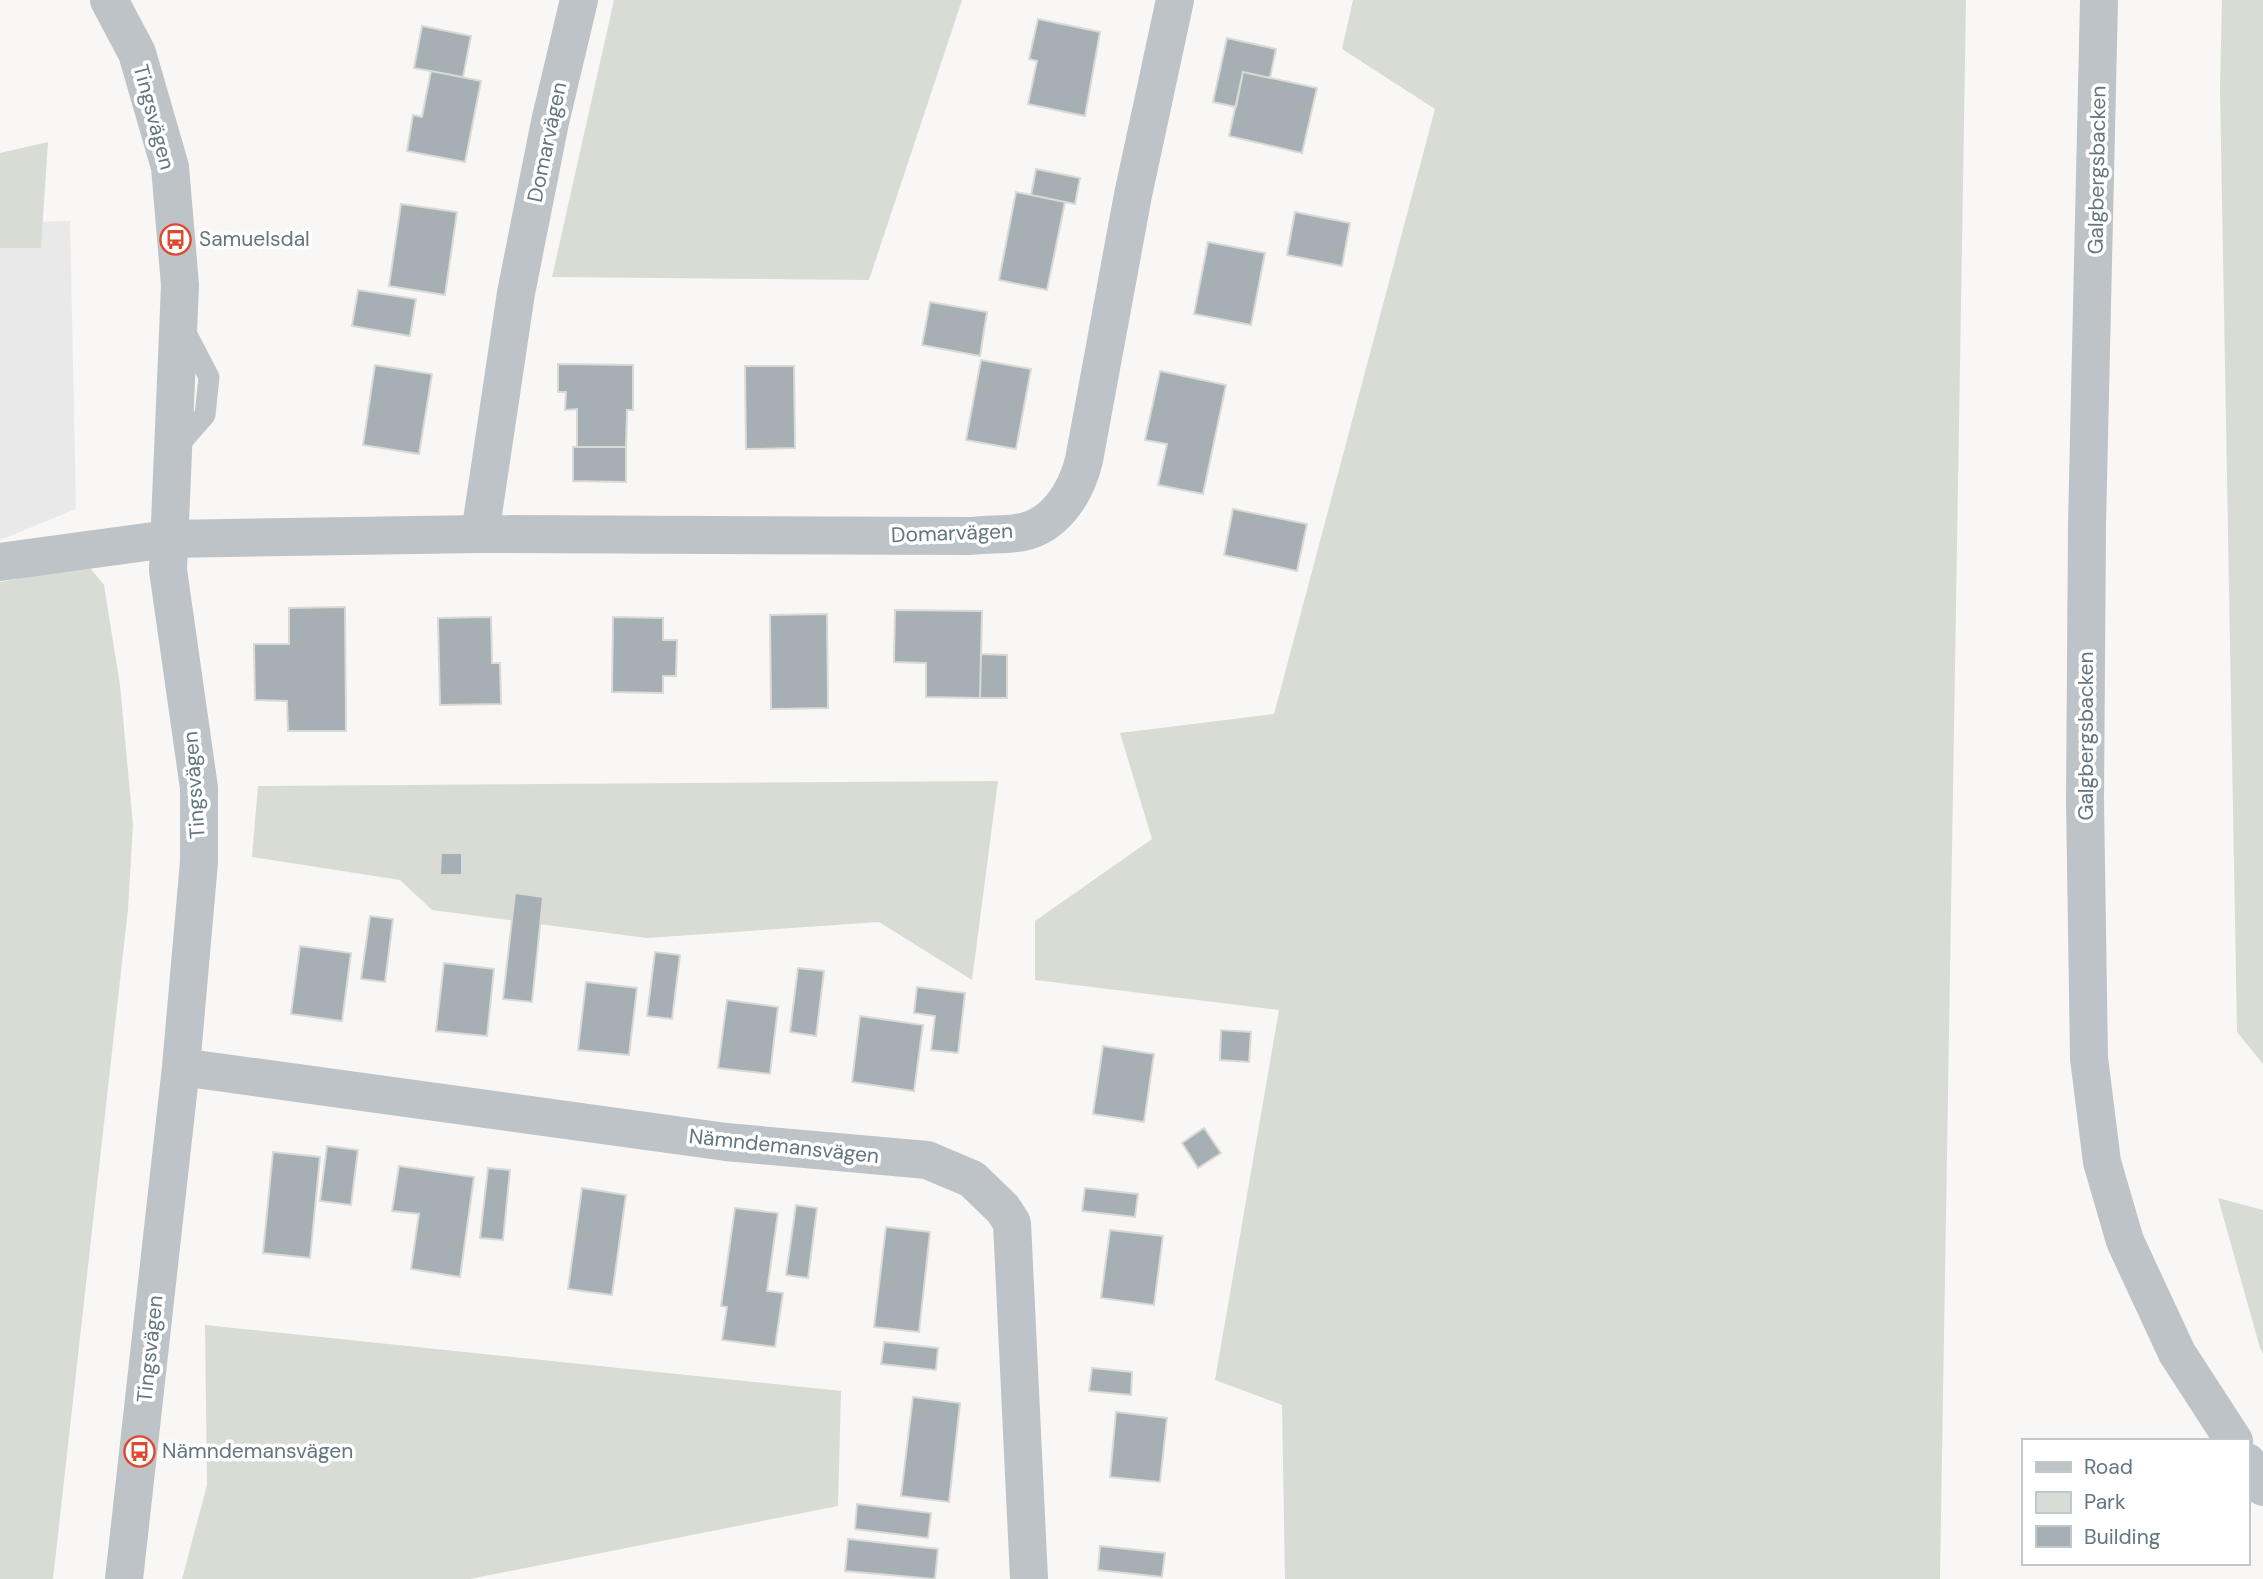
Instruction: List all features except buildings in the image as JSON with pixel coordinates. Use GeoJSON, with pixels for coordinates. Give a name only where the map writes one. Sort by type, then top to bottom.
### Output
{"type":"FeatureCollection","features":[{"type":"Feature","properties":{"kind":"street","name":"Tingsvägen"},"geometry":{"type":"LineString","coordinates":[[109,0],[137,53],[170,167],[180,285],[168,570],[198,788],[199,862],[181,1067],[124,1579]]}},
{"type":"Feature","properties":{"kind":"street","name":"Domarvägen"},"geometry":{"type":"LineString","coordinates":[[480,534],[516,293],[550,122],[579,0]]}},
{"type":"Feature","properties":{"kind":"street","name":"Domarvägen"},"geometry":{"type":"LineString","coordinates":[[0,562],[168,539],[480,534],[971,536],[1018,533],[1055,514],[1079,482],[1133,195],[1175,0]]}},
{"type":"Feature","properties":{"kind":"street","name":"Galgbergsbacken"},"geometry":{"type":"LineString","coordinates":[[2099,0],[2087,525],[2085,800],[2089,1058],[2102,1162],[2125,1241],[2177,1353],[2233,1439]]}},
{"type":"Feature","properties":{"kind":"street","name":"Nämndemansvägen"},"geometry":{"type":"LineString","coordinates":[[181,1067],[726,1142],[926,1160],[972,1179],[1003,1209],[1012,1223],[1029,1579]]}},
{"type":"Feature","properties":{"kind":"street"},"geometry":{"type":"LineString","coordinates":[[2249,1465],[2263,1487]]}},
{"type":"Feature","properties":{"kind":"shaded area"},"geometry":{"type":"Polygon","coordinates":[[[70,221],[76,509],[0,540],[0,223],[70,221]]]}},
{"type":"Feature","properties":{"kind":"green space"},"geometry":{"type":"Polygon","coordinates":[[[614,0],[962,0],[869,280],[552,277],[614,0]]]}},
{"type":"Feature","properties":{"kind":"green space"},"geometry":{"type":"Polygon","coordinates":[[[1353,0],[1966,0],[1940,1579],[1285,1579],[1282,1405],[1215,1380],[1279,1010],[1035,980],[1035,921],[1152,839],[1120,733],[1274,714],[1435,109],[1342,49],[1353,0]]]}},
{"type":"Feature","properties":{"kind":"green space"},"geometry":{"type":"Polygon","coordinates":[[[2222,0],[2263,0],[2263,1064],[2237,1032],[2220,89],[2222,0]]]}},
{"type":"Feature","properties":{"kind":"green space"},"geometry":{"type":"Polygon","coordinates":[[[48,142],[41,248],[0,248],[0,153],[48,142]]]}},
{"type":"Feature","properties":{"kind":"green space"},"geometry":{"type":"Polygon","coordinates":[[[80,567],[91,569],[104,585],[120,685],[133,825],[128,909],[53,1579],[0,1579],[0,582],[80,567]]]}},
{"type":"Feature","properties":{"kind":"green space"},"geometry":{"type":"Polygon","coordinates":[[[998,781],[972,980],[879,922],[647,938],[432,910],[400,880],[252,857],[258,786],[998,781]]]}},
{"type":"Feature","properties":{"kind":"green space"},"geometry":{"type":"Polygon","coordinates":[[[2218,1198],[2263,1210],[2263,1354],[2260,1348],[2218,1198]]]}},
{"type":"Feature","properties":{"kind":"green space"},"geometry":{"type":"Polygon","coordinates":[[[205,1325],[841,1391],[838,1506],[470,1579],[182,1579],[207,1485],[205,1325]]]}},
{"type":"Feature","properties":{"kind":"place","name":"Samuelsdal"},"geometry":{"type":"Point","coordinates":[176,239]}},
{"type":"Feature","properties":{"kind":"place","name":"Nämndemansvägen"},"geometry":{"type":"Point","coordinates":[139,1451]}}]}
